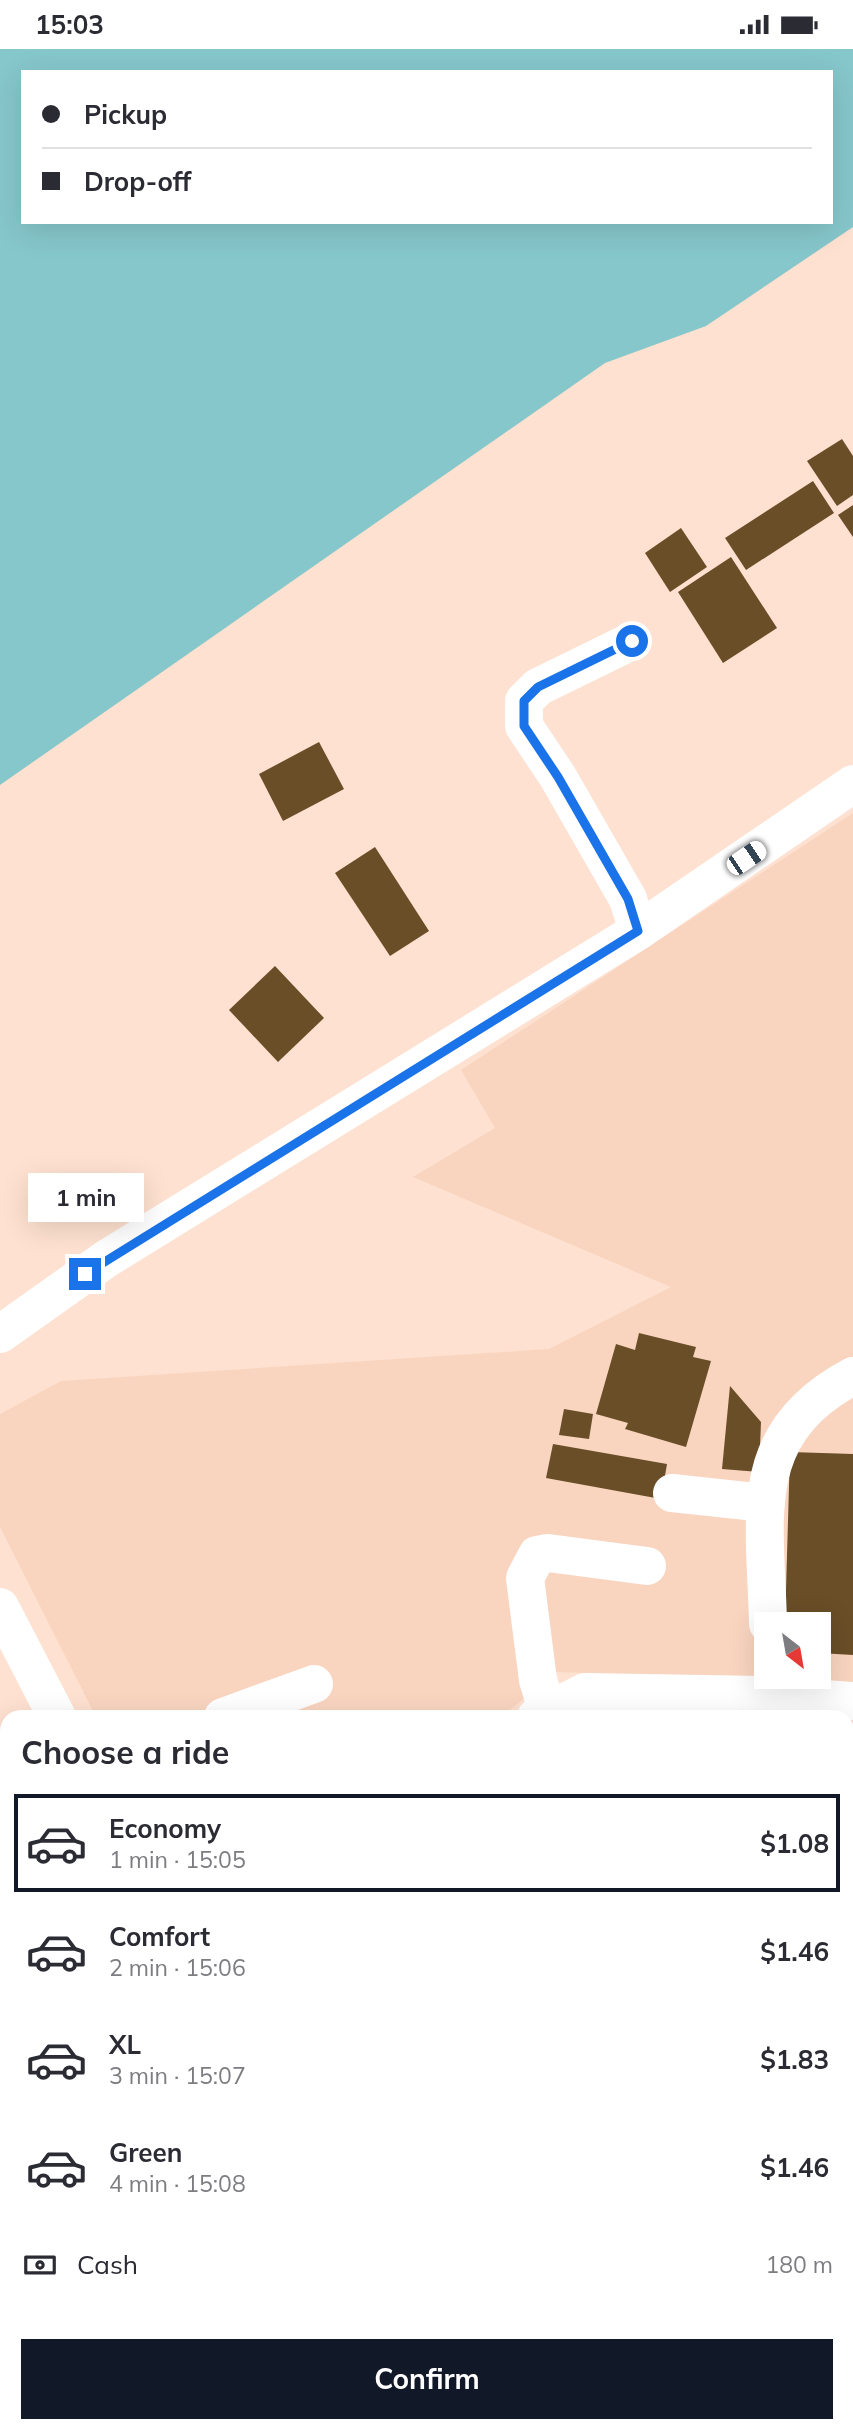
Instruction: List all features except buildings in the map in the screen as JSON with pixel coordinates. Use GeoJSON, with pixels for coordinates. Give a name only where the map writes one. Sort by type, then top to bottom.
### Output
{"type":"FeatureCollection","features":[{"type":"Feature","properties":{"kind":"street"},"geometry":{"type":"LineString","coordinates":[[632,641],[538,687],[524,701],[524,726],[558,777],[628,899],[638,931]]}},
{"type":"Feature","properties":{"kind":"street"},"geometry":{"type":"LineString","coordinates":[[0,1334],[106,1259],[638,931],[853,784]]}},
{"type":"Feature","properties":{"kind":"street"},"geometry":{"type":"LineString","coordinates":[[768,1612],[766,1482],[779,1445],[797,1417],[838,1384],[853,1376]]}},
{"type":"Feature","properties":{"kind":"street"},"geometry":{"type":"LineString","coordinates":[[672,1493],[766,1503]]}},
{"type":"Feature","properties":{"kind":"street"},"geometry":{"type":"LineString","coordinates":[[542,1710],[525,1577],[531,1563],[537,1555],[548,1553],[647,1566]]}},
{"type":"Feature","properties":{"kind":"street"},"geometry":{"type":"LineString","coordinates":[[0,1607],[53,1710]]}},
{"type":"Feature","properties":{"kind":"street"},"geometry":{"type":"LineString","coordinates":[[242,1710],[314,1684]]}},
{"type":"Feature","properties":{"kind":"street"},"geometry":{"type":"LineString","coordinates":[[548,1710],[585,1692],[710,1705],[759,1689]]}},
{"type":"Feature","properties":{"kind":"street"},"geometry":{"type":"LineString","coordinates":[[785,1689],[853,1701]]}},
{"type":"Feature","properties":{"kind":"shaded area"},"geometry":{"type":"Polygon","coordinates":[[[853,813],[853,1682],[831,1681],[831,1612],[754,1612],[754,1679],[557,1672],[510,1710],[92,1710],[0,1527],[0,1414],[61,1381],[549,1349],[671,1287],[413,1177],[495,1128],[461,1070],[853,813]]]}},
{"type":"Feature","properties":{"kind":"water"},"geometry":{"type":"Polygon","coordinates":[[[0,49],[853,49],[853,227],[706,326],[605,363],[0,785],[0,49]]]}},
{"type":"Feature","properties":{"kind":"route"},"geometry":{"type":"LineString","coordinates":[[85,1274],[638,931],[628,899],[558,777],[524,726],[524,701],[538,687],[632,641]]}}]}
